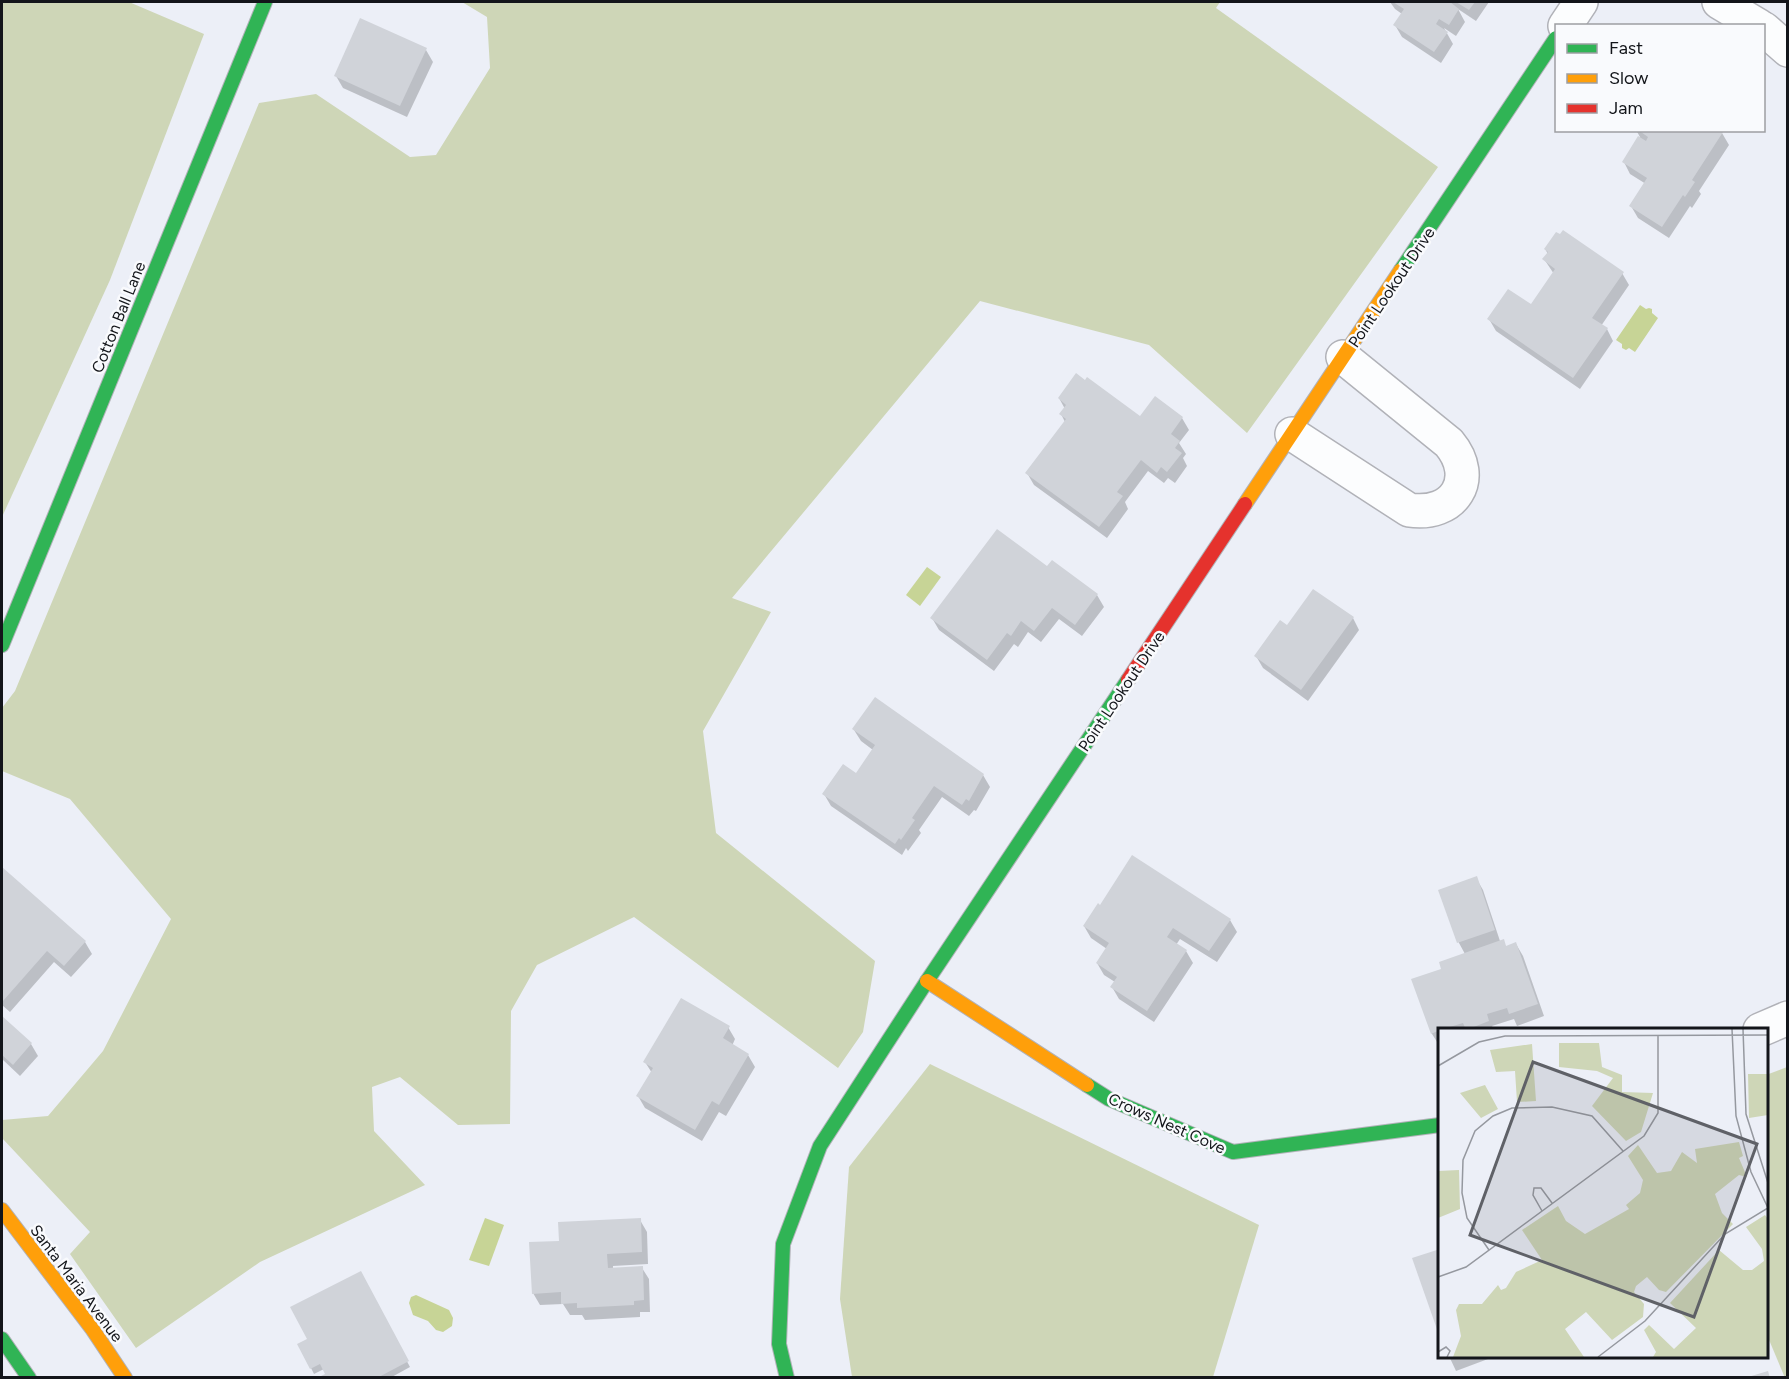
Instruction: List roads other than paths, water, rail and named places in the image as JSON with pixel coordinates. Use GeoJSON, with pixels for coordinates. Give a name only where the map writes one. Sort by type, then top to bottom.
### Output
{"type":"FeatureCollection","features":[{"type":"Feature","properties":{"kind":"street","name":"Cotton Ball Lane"},"geometry":{"type":"LineString","coordinates":[[2,645],[265,2]]}},
{"type":"Feature","properties":{"kind":"street"},"geometry":{"type":"LineString","coordinates":[[1566,24],[1581,2]]}},
{"type":"Feature","properties":{"kind":"street"},"geometry":{"type":"LineString","coordinates":[[1719,2],[1756,24]]}},
{"type":"Feature","properties":{"kind":"street"},"geometry":{"type":"LineString","coordinates":[[1765,30],[1788,50]]}},
{"type":"Feature","properties":{"kind":"street","name":"Point Lookout Drive"},"geometry":{"type":"LineString","coordinates":[[787,1377],[779,1344],[783,1244],[820,1146],[927,981],[1555,41]]}},
{"type":"Feature","properties":{"kind":"street"},"geometry":{"type":"LineString","coordinates":[[1292,434],[1409,510],[1423,512],[1436,510],[1449,503],[1457,493],[1462,480],[1462,466],[1458,454],[1449,443],[1343,357]]}},
{"type":"Feature","properties":{"kind":"street","name":"Crows Nest Cove"},"geometry":{"type":"LineString","coordinates":[[927,981],[1109,1099],[1233,1152],[1438,1125]]}},
{"type":"Feature","properties":{"kind":"street"},"geometry":{"type":"LineString","coordinates":[[1763,1028],[1788,1018]]}},
{"type":"Feature","properties":{"kind":"street","name":"Santa Maria Avenue"},"geometry":{"type":"LineString","coordinates":[[2,1210],[93,1330],[125,1377]]}},
{"type":"Feature","properties":{"kind":"street"},"geometry":{"type":"LineString","coordinates":[[2,1339],[29,1377]]}}]}
